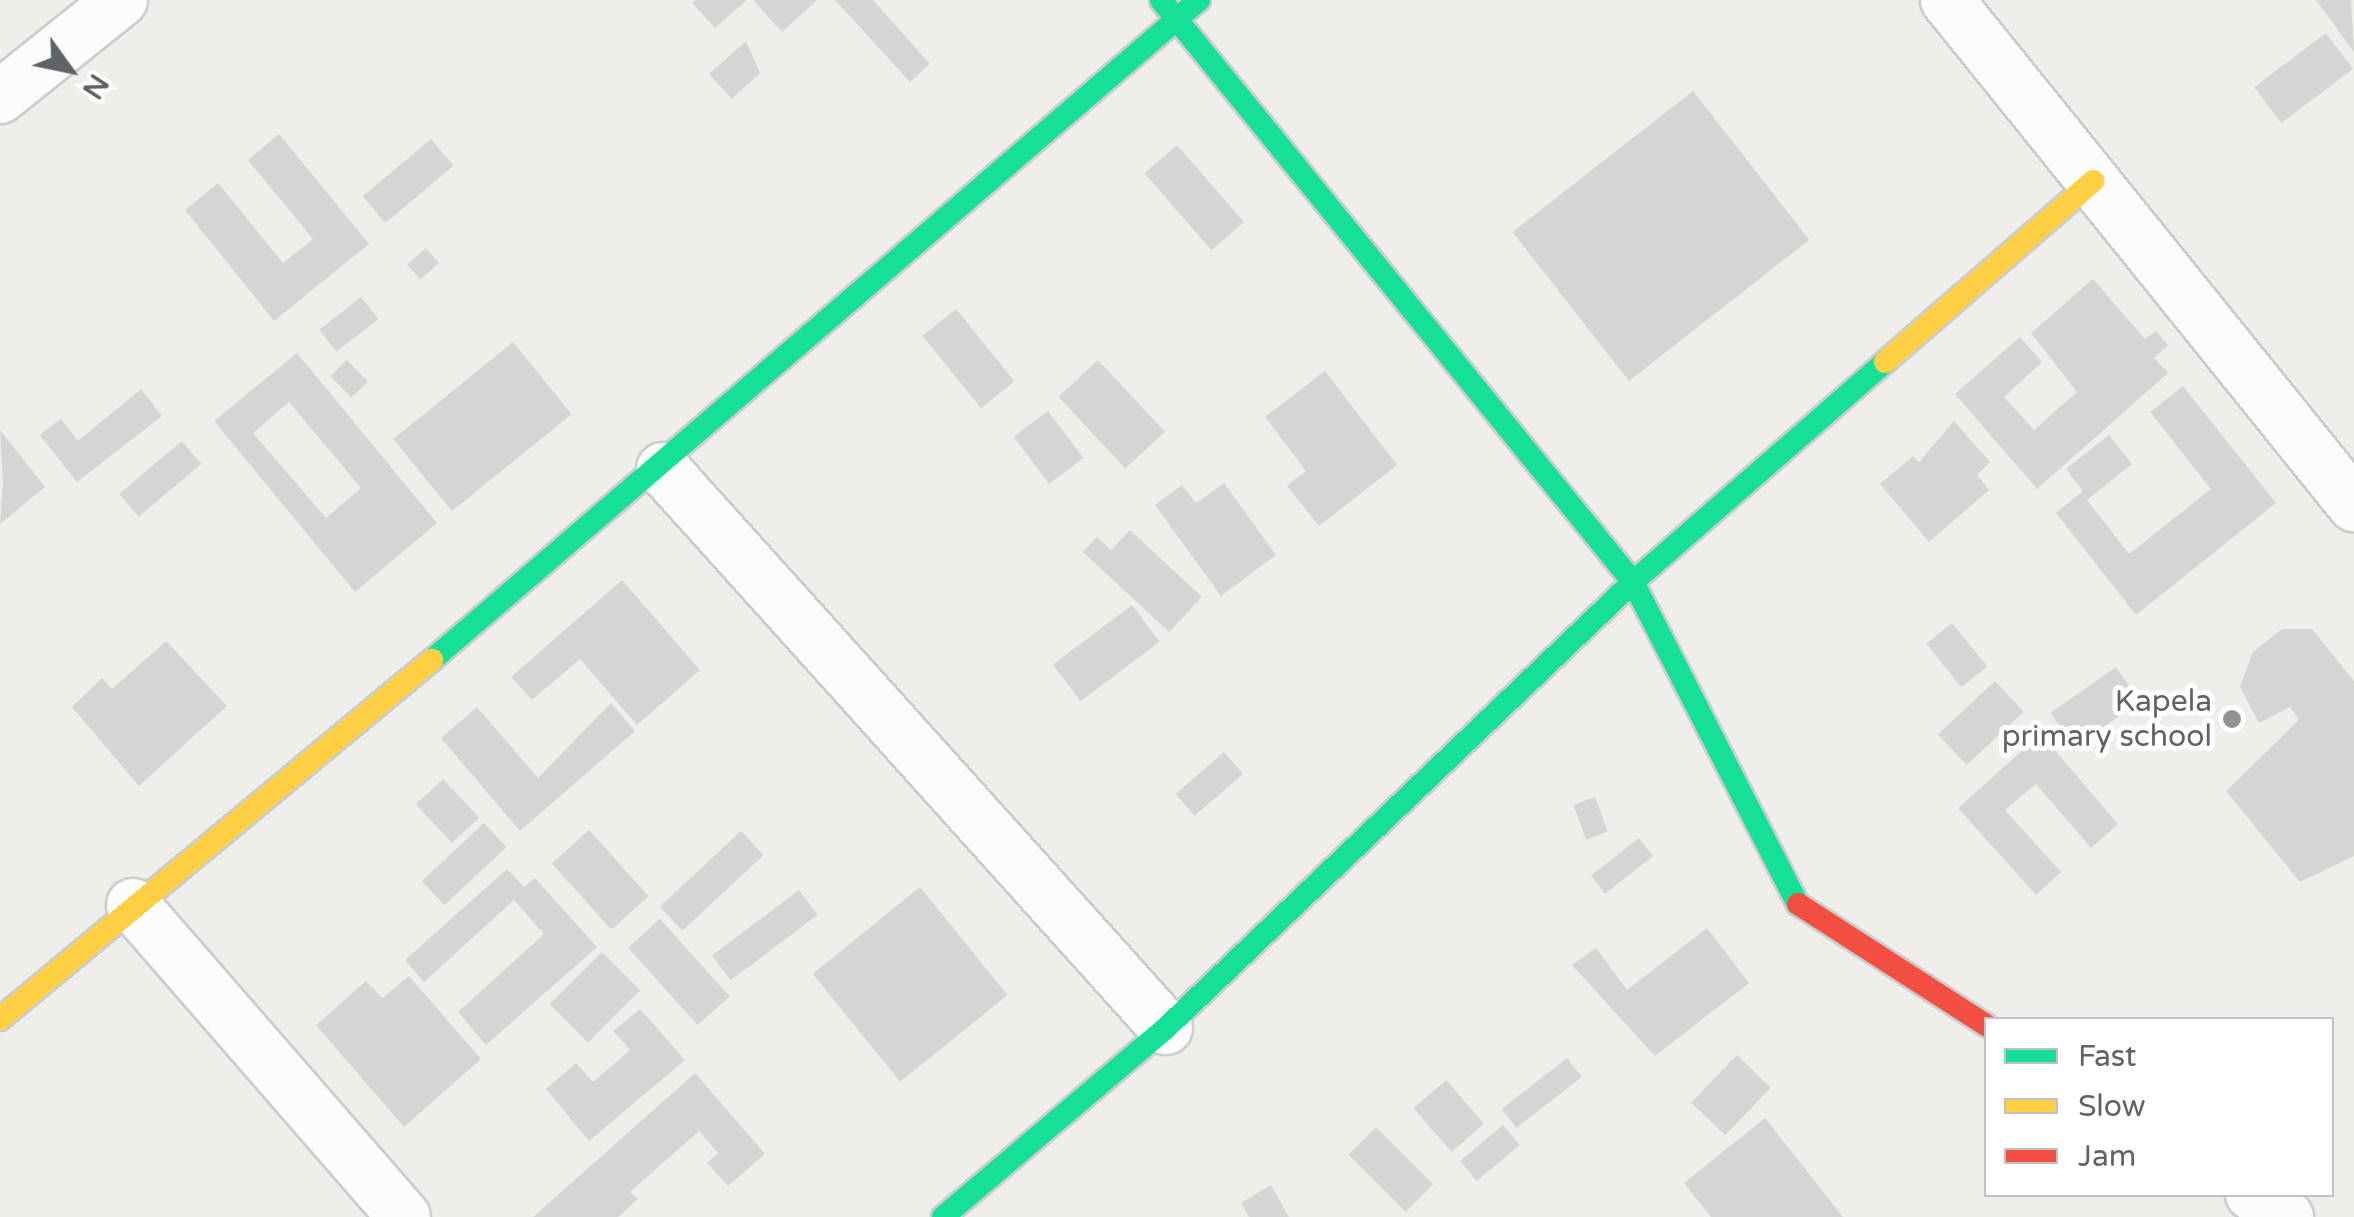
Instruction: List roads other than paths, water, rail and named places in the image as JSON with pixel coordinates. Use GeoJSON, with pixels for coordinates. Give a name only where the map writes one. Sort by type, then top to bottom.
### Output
{"type":"FeatureCollection","features":[{"type":"Feature","properties":{"kind":"street"},"geometry":{"type":"LineString","coordinates":[[0,97],[120,0]]}},
{"type":"Feature","properties":{"kind":"street"},"geometry":{"type":"LineString","coordinates":[[0,1019],[662,469],[1167,8],[1198,0]]}},
{"type":"Feature","properties":{"kind":"street"},"geometry":{"type":"LineString","coordinates":[[1947,0],[2354,506]]}},
{"type":"Feature","properties":{"kind":"street"},"geometry":{"type":"LineString","coordinates":[[1167,8],[1634,582],[1799,905],[1984,1024]]}},
{"type":"Feature","properties":{"kind":"street"},"geometry":{"type":"LineString","coordinates":[[942,1217],[1166,1028],[1634,582],[2093,182]]}},
{"type":"Feature","properties":{"kind":"street"},"geometry":{"type":"LineString","coordinates":[[662,469],[1166,1028]]}},
{"type":"Feature","properties":{"kind":"street"},"geometry":{"type":"LineString","coordinates":[[133,905],[404,1217]]}},
{"type":"Feature","properties":{"kind":"street"},"geometry":{"type":"LineString","coordinates":[[2257,1197],[2287,1217]]}},
{"type":"Feature","properties":{"kind":"place","name":"Kapela primary school"},"geometry":{"type":"Point","coordinates":[2232,719]}}]}
